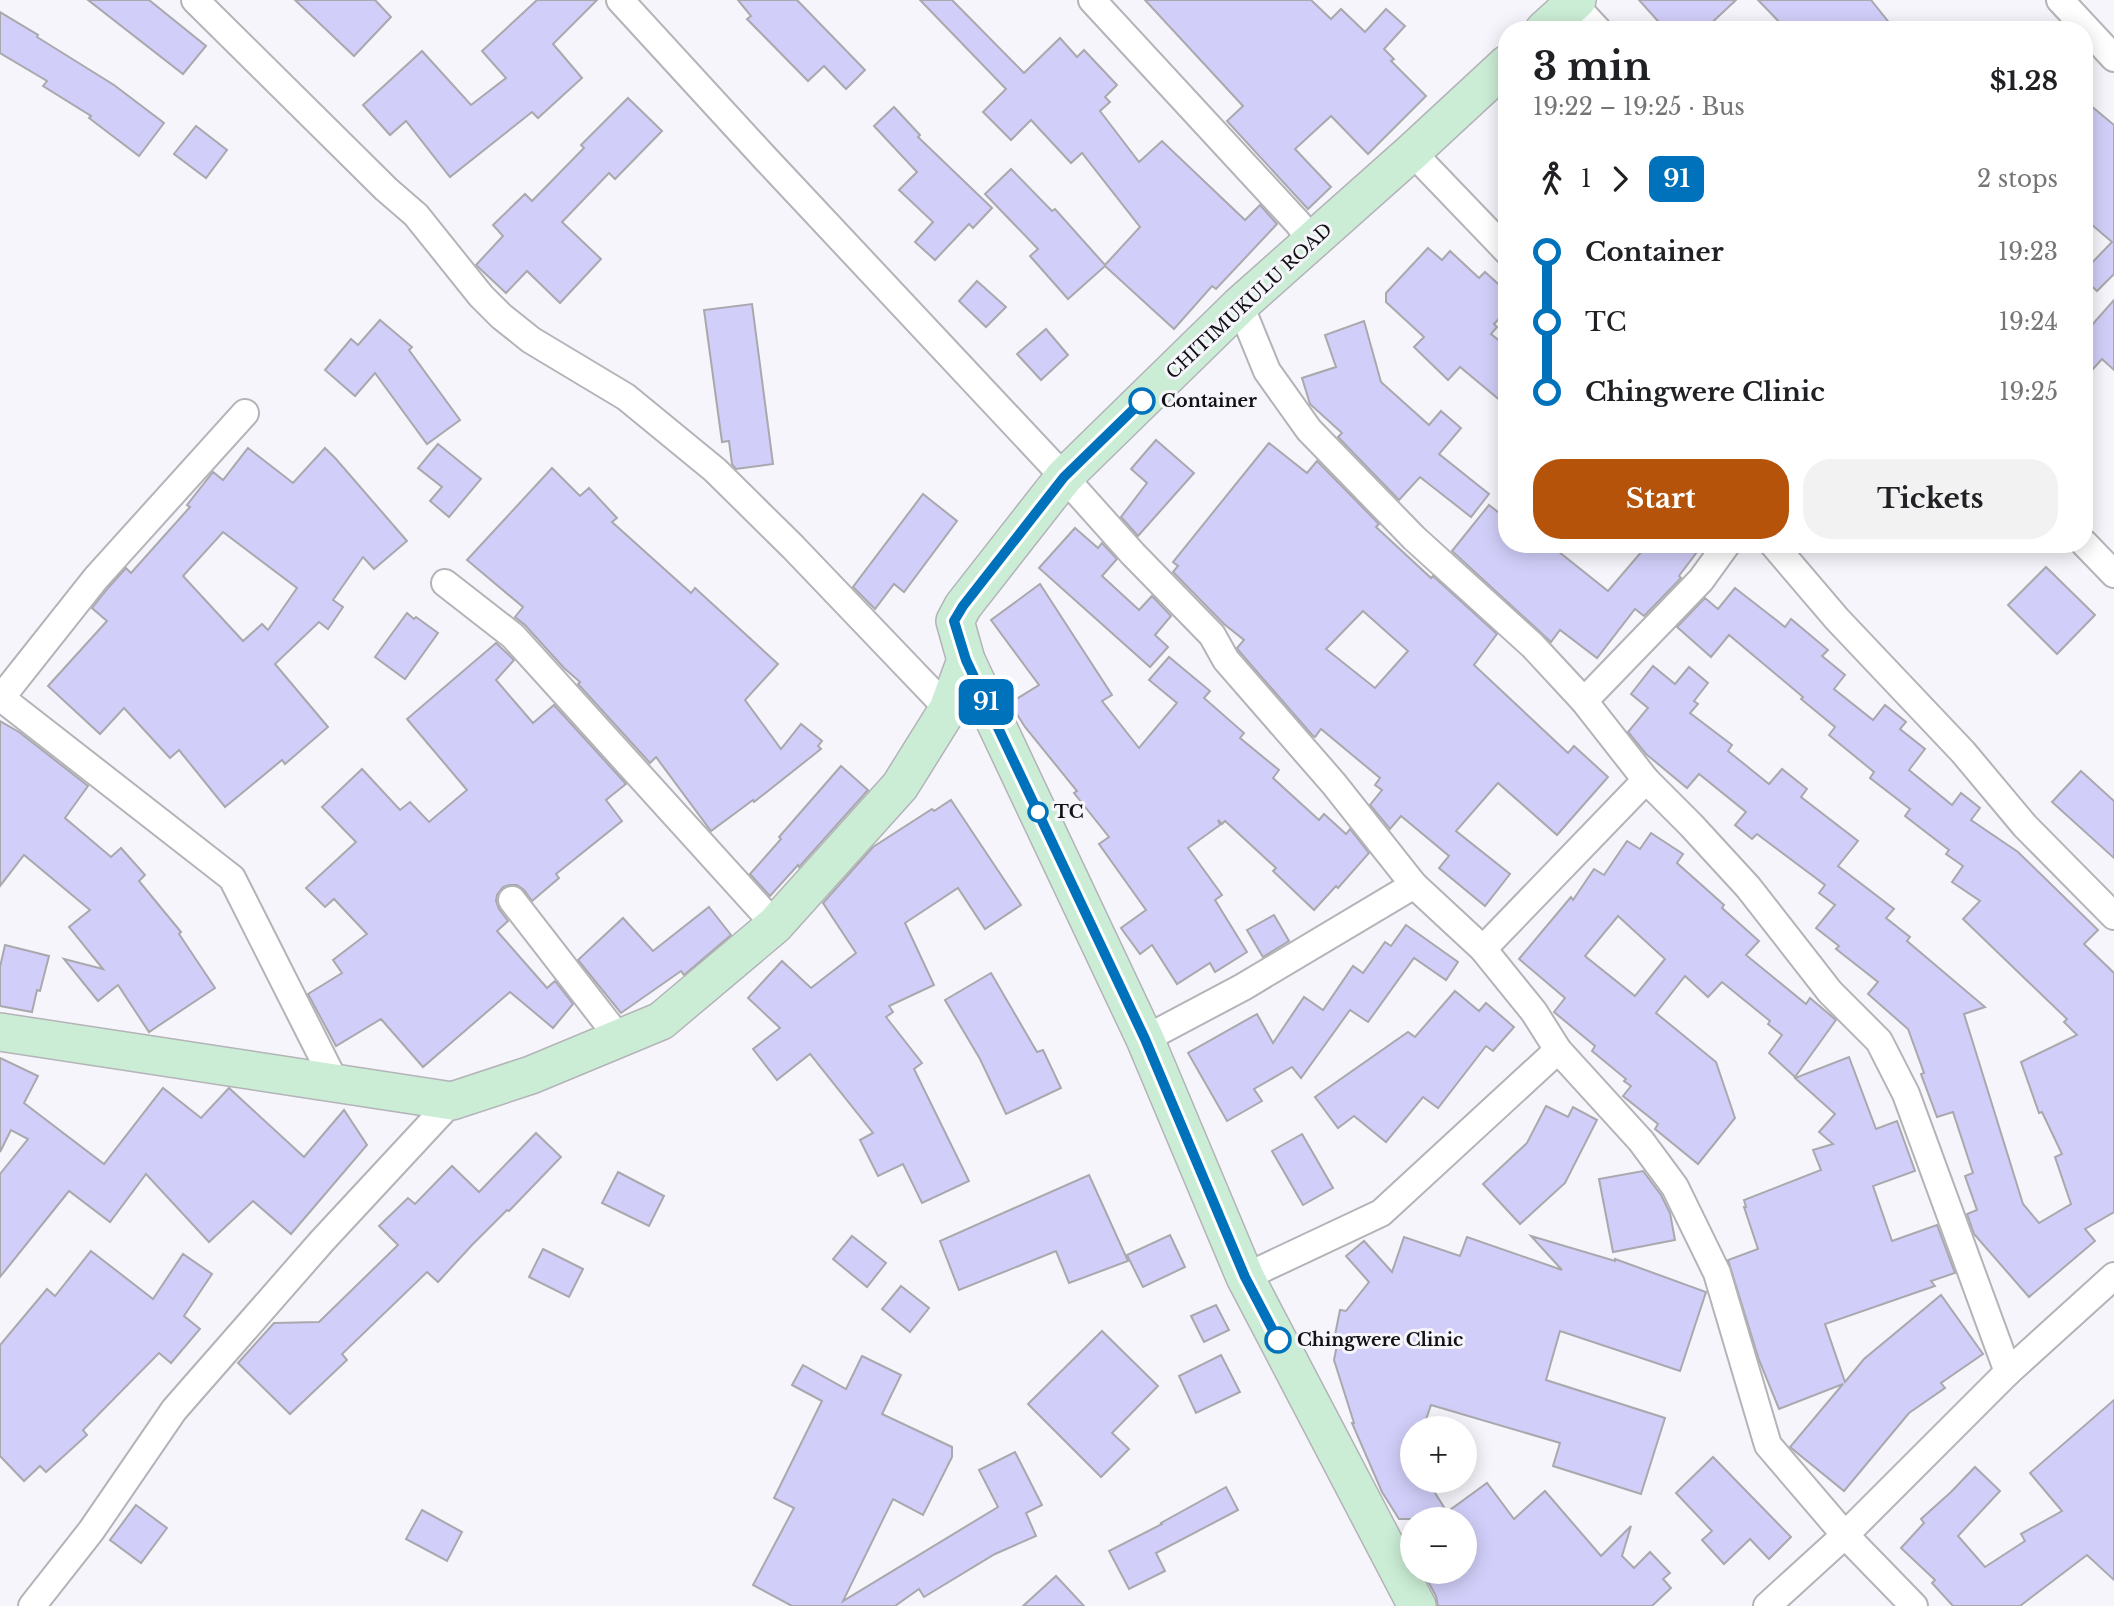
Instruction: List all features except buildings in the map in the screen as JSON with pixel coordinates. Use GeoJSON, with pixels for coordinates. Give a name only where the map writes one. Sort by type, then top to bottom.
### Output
{"type":"FeatureCollection","features":[{"type":"Feature","properties":{"kind":"street"},"geometry":{"type":"LineString","coordinates":[[195,0],[386,189],[416,215],[481,296],[501,316],[531,340],[626,397],[715,470],[793,547],[948,709]]}},
{"type":"Feature","properties":{"kind":"street"},"geometry":{"type":"LineString","coordinates":[[620,0],[1133,554],[1212,635],[1226,660],[1334,784],[1414,886],[1483,949],[1534,1012],[1558,1051],[1641,1141],[1675,1187],[1717,1273],[1768,1445],[1845,1535],[1914,1606]]}},
{"type":"Feature","properties":{"kind":"street"},"geometry":{"type":"LineString","coordinates":[[1092,0],[1298,223],[1312,242]]}},
{"type":"Feature","properties":{"kind":"street"},"geometry":{"type":"LineString","coordinates":[[2060,0],[2082,21]]}},
{"type":"Feature","properties":{"kind":"street"},"geometry":{"type":"LineString","coordinates":[[1553,21],[1573,1],[1590,21]]}},
{"type":"Feature","properties":{"kind":"street"},"geometry":{"type":"LineString","coordinates":[[2093,31],[2111,48]]}},
{"type":"Feature","properties":{"kind":"street","name":"CHITIMUKULU ROAD"},"geometry":{"type":"LineString","coordinates":[[1417,1606],[1245,1277],[1145,1039],[966,660],[954,621],[1064,477],[1240,305],[1498,73]]}},
{"type":"Feature","properties":{"kind":"street"},"geometry":{"type":"LineString","coordinates":[[1412,152],[1498,242]]}},
{"type":"Feature","properties":{"kind":"street"},"geometry":{"type":"LineString","coordinates":[[1240,305],[1268,371],[1308,430],[1414,538],[1533,646],[1584,701],[1646,780],[1748,887],[1830,992],[1879,1041],[1906,1094],[2008,1372]]}},
{"type":"Feature","properties":{"kind":"street"},"geometry":{"type":"LineString","coordinates":[[245,413],[96,578],[1,697],[232,878],[335,1082]]}},
{"type":"Feature","properties":{"kind":"street"},"geometry":{"type":"LineString","coordinates":[[2093,552],[2114,574]]}},
{"type":"Feature","properties":{"kind":"street"},"geometry":{"type":"LineString","coordinates":[[1584,701],[1701,579],[1720,553]]}},
{"type":"Feature","properties":{"kind":"street"},"geometry":{"type":"LineString","coordinates":[[1781,553],[1837,619],[1963,752],[2025,825],[2114,916]]}},
{"type":"Feature","properties":{"kind":"street"},"geometry":{"type":"LineString","coordinates":[[445,583],[513,636],[775,926]]}},
{"type":"Feature","properties":{"kind":"street"},"geometry":{"type":"LineString","coordinates":[[0,1032],[452,1101],[531,1075],[661,1021],[775,926],[900,786],[948,709],[966,660]]}},
{"type":"Feature","properties":{"kind":"street"},"geometry":{"type":"LineString","coordinates":[[1483,949],[1646,780]]}},
{"type":"Feature","properties":{"kind":"street"},"geometry":{"type":"LineString","coordinates":[[1145,1039],[1243,987],[1414,886]]}},
{"type":"Feature","properties":{"kind":"street"},"geometry":{"type":"LineString","coordinates":[[512,900],[619,1038]]}},
{"type":"Feature","properties":{"kind":"street"},"geometry":{"type":"LineString","coordinates":[[1245,1277],[1381,1213],[1558,1051]]}},
{"type":"Feature","properties":{"kind":"street"},"geometry":{"type":"LineString","coordinates":[[32,1606],[91,1531],[174,1410],[322,1241],[452,1101]]}},
{"type":"Feature","properties":{"kind":"street"},"geometry":{"type":"LineString","coordinates":[[1767,1606],[1845,1535],[2008,1372],[2114,1276]]}},
{"type":"Feature","properties":{"kind":"bus line","name":"91"},"geometry":{"type":"LineString","coordinates":[[1142,401],[1064,477],[954,621],[966,660],[1145,1039],[1245,1277],[1278,1340]]}},
{"type":"Feature","properties":{"kind":"place","name":"Container"},"geometry":{"type":"Point","coordinates":[1142,401]}},
{"type":"Feature","properties":{"kind":"place","name":"TC"},"geometry":{"type":"Point","coordinates":[1038,812]}},
{"type":"Feature","properties":{"kind":"place","name":"Chingwere Clinic"},"geometry":{"type":"Point","coordinates":[1278,1340]}}]}
